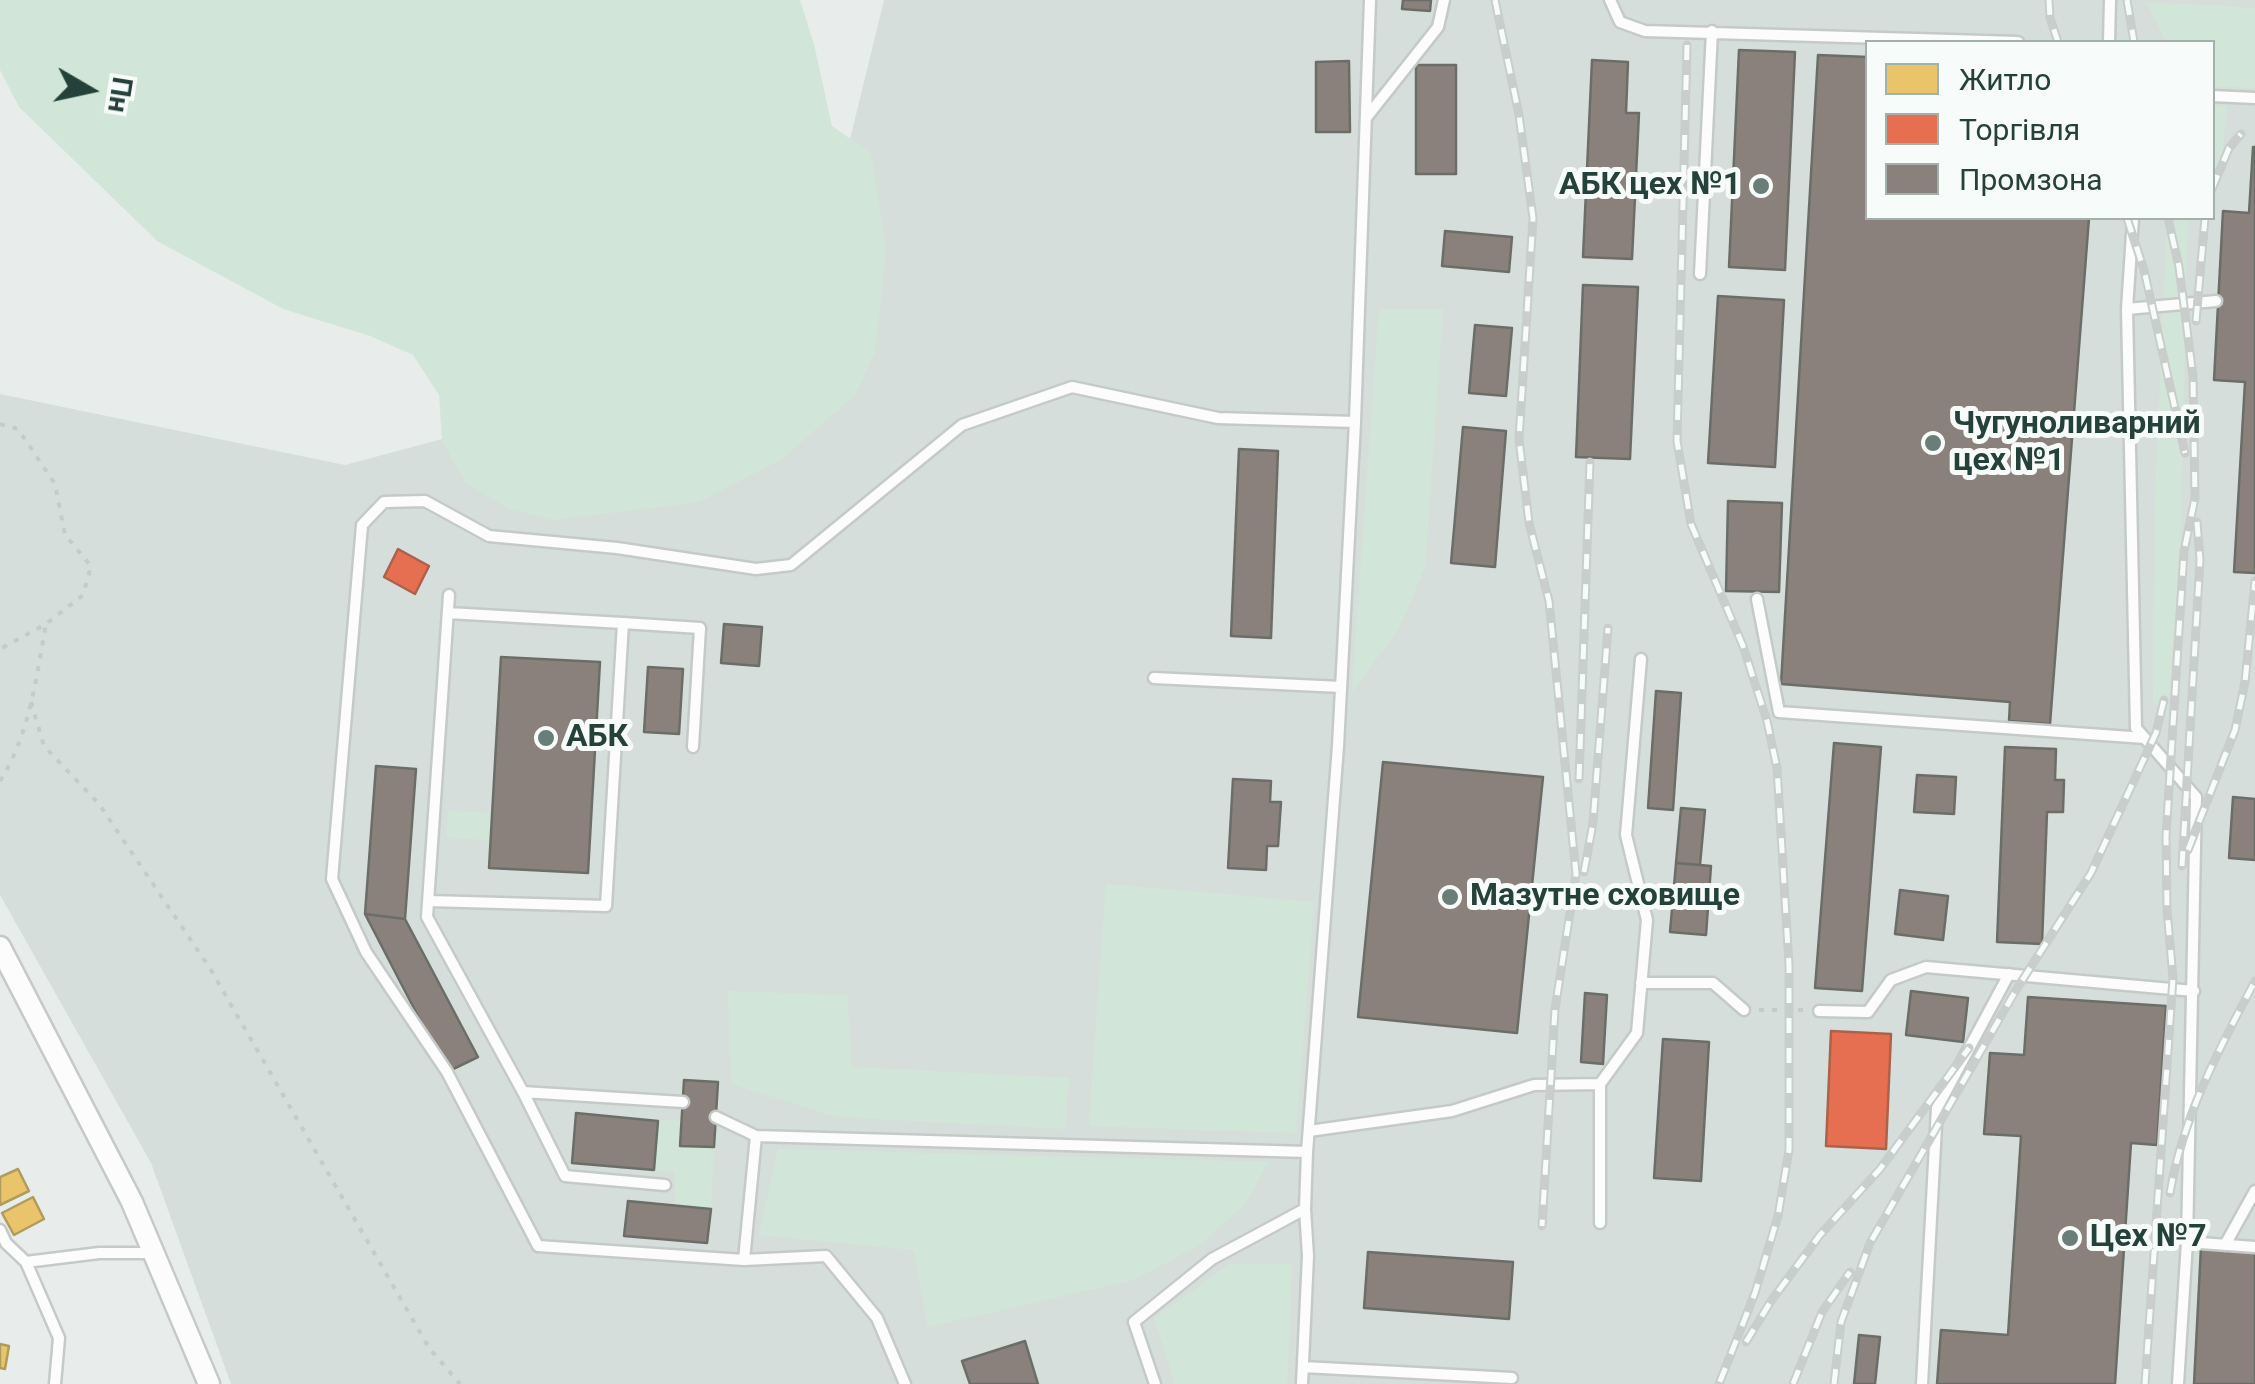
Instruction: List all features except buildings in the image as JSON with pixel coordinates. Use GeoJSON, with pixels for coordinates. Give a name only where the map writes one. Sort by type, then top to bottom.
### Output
{"type":"FeatureCollection","features":[{"type":"Feature","properties":{"kind":"street"},"geometry":{"type":"LineString","coordinates":[[1,954],[156,1253],[209,1384]]}},
{"type":"Feature","properties":{"kind":"lane"},"geometry":{"type":"LineString","coordinates":[[1302,1384],[1308,1131],[1355,422],[1370,0]]}},
{"type":"Feature","properties":{"kind":"lane"},"geometry":{"type":"LineString","coordinates":[[1366,118],[1438,27],[1444,0]]}},
{"type":"Feature","properties":{"kind":"lane"},"geometry":{"type":"LineString","coordinates":[[1610,0],[1620,22],[1644,31],[1917,40]]}},
{"type":"Feature","properties":{"kind":"lane"},"geometry":{"type":"LineString","coordinates":[[2109,40],[2110,0]]}},
{"type":"Feature","properties":{"kind":"lane"},"geometry":{"type":"LineString","coordinates":[[1700,274],[1712,31]]}},
{"type":"Feature","properties":{"kind":"lane"},"geometry":{"type":"LineString","coordinates":[[2215,96],[2255,98]]}},
{"type":"Feature","properties":{"kind":"lane"},"geometry":{"type":"LineString","coordinates":[[2132,220],[2127,309],[2136,728],[2196,797],[2188,1242],[2178,1384]]}},
{"type":"Feature","properties":{"kind":"lane"},"geometry":{"type":"LineString","coordinates":[[2127,309],[2216,302]]}},
{"type":"Feature","properties":{"kind":"lane"},"geometry":{"type":"LineString","coordinates":[[904,1384],[878,1318],[826,1256],[744,1260],[538,1246],[447,1072],[366,952],[332,879],[362,525],[384,502],[425,501],[490,536],[617,548],[756,569],[791,565],[962,425],[1072,387],[1218,418],[1355,422]]}},
{"type":"Feature","properties":{"kind":"lane"},"geometry":{"type":"LineString","coordinates":[[449,595],[428,918],[564,1176],[666,1184]]}},
{"type":"Feature","properties":{"kind":"lane"},"geometry":{"type":"LineString","coordinates":[[1757,600],[1778,712],[2145,738]]}},
{"type":"Feature","properties":{"kind":"lane"},"geometry":{"type":"LineString","coordinates":[[448,613],[700,628],[693,747]]}},
{"type":"Feature","properties":{"kind":"lane"},"geometry":{"type":"LineString","coordinates":[[428,901],[606,906],[622,623]]}},
{"type":"Feature","properties":{"kind":"lane"},"geometry":{"type":"LineString","coordinates":[[1600,1223],[1600,1084],[1637,1033],[1647,920],[1626,835],[1641,660]]}},
{"type":"Feature","properties":{"kind":"lane"},"geometry":{"type":"LineString","coordinates":[[1154,678],[1340,687]]}},
{"type":"Feature","properties":{"kind":"lane"},"geometry":{"type":"LineString","coordinates":[[1819,1010],[1868,1012],[1891,980],[1926,967],[2194,991]]}},
{"type":"Feature","properties":{"kind":"lane"},"geometry":{"type":"LineString","coordinates":[[1922,1384],[1937,1108],[2010,974]]}},
{"type":"Feature","properties":{"kind":"lane"},"geometry":{"type":"LineString","coordinates":[[1641,983],[1712,983],[1744,1010]]}},
{"type":"Feature","properties":{"kind":"lane"},"geometry":{"type":"LineString","coordinates":[[1308,1131],[1452,1112],[1534,1085],[1600,1084]]}},
{"type":"Feature","properties":{"kind":"lane"},"geometry":{"type":"LineString","coordinates":[[522,1092],[683,1102]]}},
{"type":"Feature","properties":{"kind":"lane"},"geometry":{"type":"LineString","coordinates":[[716,1117],[756,1136],[1307,1152]]}},
{"type":"Feature","properties":{"kind":"lane"},"geometry":{"type":"LineString","coordinates":[[744,1260],[756,1136]]}},
{"type":"Feature","properties":{"kind":"lane"},"geometry":{"type":"LineString","coordinates":[[2225,1244],[2255,1192]]}},
{"type":"Feature","properties":{"kind":"lane"},"geometry":{"type":"LineString","coordinates":[[1154,1384],[1134,1322],[1212,1259],[1305,1209]]}},
{"type":"Feature","properties":{"kind":"lane"},"geometry":{"type":"LineString","coordinates":[[0,1230],[6,1243],[26,1262],[59,1338],[55,1384]]}},
{"type":"Feature","properties":{"kind":"lane"},"geometry":{"type":"LineString","coordinates":[[2188,1242],[2255,1247]]}},
{"type":"Feature","properties":{"kind":"lane"},"geometry":{"type":"LineString","coordinates":[[26,1262],[156,1253]]}},
{"type":"Feature","properties":{"kind":"lane"},"geometry":{"type":"LineString","coordinates":[[1303,1368],[1512,1378]]}},
{"type":"Feature","properties":{"kind":"path"},"geometry":{"type":"LineString","coordinates":[[0,424],[18,429],[55,484],[65,535],[91,566],[83,595],[46,624],[0,649]]}},
{"type":"Feature","properties":{"kind":"path"},"geometry":{"type":"LineString","coordinates":[[0,781],[16,756],[46,624]]}},
{"type":"Feature","properties":{"kind":"path"},"geometry":{"type":"LineString","coordinates":[[31,702],[44,746],[99,804],[211,970],[429,1348],[460,1384]]}},
{"type":"Feature","properties":{"kind":"path"},"geometry":{"type":"LineString","coordinates":[[1744,1010],[1819,1010]]}},
{"type":"Feature","properties":{"kind":"shaded area"},"geometry":{"type":"Polygon","coordinates":[[[884,0],[2255,0],[2255,1384],[231,1384],[151,1163],[0,895],[0,394],[345,465],[677,376],[841,176],[884,0]]]}},
{"type":"Feature","properties":{"kind":"green space"},"geometry":{"type":"Polygon","coordinates":[[[0,0],[800,0],[832,126],[871,153],[886,249],[875,352],[855,395],[782,459],[699,502],[552,520],[508,508],[466,483],[442,441],[439,395],[413,355],[370,336],[283,309],[157,241],[19,107],[0,70],[0,0]]]}},
{"type":"Feature","properties":{"kind":"green space"},"geometry":{"type":"Polygon","coordinates":[[[2147,2],[2255,8],[2255,88],[2215,86],[2215,40],[2165,40],[2147,2]]]}},
{"type":"Feature","properties":{"kind":"green space"},"geometry":{"type":"Polygon","coordinates":[[[2215,106],[2227,106],[2219,188],[2215,188],[2215,106]]]}},
{"type":"Feature","properties":{"kind":"green space"},"geometry":{"type":"Polygon","coordinates":[[[2167,220],[2188,220],[2180,551],[2167,717],[2153,699],[2155,502],[2167,220]]]}},
{"type":"Feature","properties":{"kind":"green space"},"geometry":{"type":"Polygon","coordinates":[[[1379,309],[1443,310],[1425,568],[1398,630],[1352,692],[1379,309]]]}},
{"type":"Feature","properties":{"kind":"green space"},"geometry":{"type":"Polygon","coordinates":[[[448,811],[492,813],[491,840],[447,838],[448,811]]]}},
{"type":"Feature","properties":{"kind":"green space"},"geometry":{"type":"Polygon","coordinates":[[[1106,884],[1314,902],[1296,1133],[1089,1126],[1106,884]]]}},
{"type":"Feature","properties":{"kind":"green space"},"geometry":{"type":"Polygon","coordinates":[[[728,991],[847,995],[852,1067],[1069,1078],[1065,1129],[837,1117],[731,1084],[728,991]]]}},
{"type":"Feature","properties":{"kind":"green space"},"geometry":{"type":"Polygon","coordinates":[[[682,1120],[681,1145],[714,1147],[711,1209],[675,1205],[675,1172],[654,1170],[658,1121],[682,1120]]]}},
{"type":"Feature","properties":{"kind":"green space"},"geometry":{"type":"Polygon","coordinates":[[[778,1149],[1269,1162],[1245,1204],[1200,1245],[1133,1280],[928,1327],[914,1250],[759,1235],[778,1149]]]}},
{"type":"Feature","properties":{"kind":"green space"},"geometry":{"type":"Polygon","coordinates":[[[1230,1264],[1292,1264],[1287,1384],[1175,1384],[1154,1318],[1230,1264]]]}},
{"type":"Feature","properties":{"kind":"railway"},"geometry":{"type":"LineString","coordinates":[[1495,0],[1519,115],[1533,218],[1519,439],[1529,523],[1549,601],[1576,874],[1555,1009],[1542,1226]]}},
{"type":"Feature","properties":{"kind":"railway"},"geometry":{"type":"LineString","coordinates":[[2049,0],[2057,40]]}},
{"type":"Feature","properties":{"kind":"railway"},"geometry":{"type":"LineString","coordinates":[[2127,0],[2134,40]]}},
{"type":"Feature","properties":{"kind":"railway"},"geometry":{"type":"LineString","coordinates":[[1687,45],[1677,441],[1691,524],[1743,646],[1767,721],[1777,768],[1789,965],[1789,1150],[1778,1216],[1755,1293],[1719,1384]]}},
{"type":"Feature","properties":{"kind":"railway"},"geometry":{"type":"LineString","coordinates":[[2215,182],[2229,148],[2241,134]]}},
{"type":"Feature","properties":{"kind":"railway"},"geometry":{"type":"LineString","coordinates":[[2128,220],[2144,270],[2185,453]]}},
{"type":"Feature","properties":{"kind":"railway"},"geometry":{"type":"LineString","coordinates":[[2145,1384],[2173,978],[2166,836],[2184,551],[2195,498],[2193,376],[2179,267],[2168,220]]}},
{"type":"Feature","properties":{"kind":"railway"},"geometry":{"type":"LineString","coordinates":[[2196,321],[2205,220]]}},
{"type":"Feature","properties":{"kind":"railway"},"geometry":{"type":"LineString","coordinates":[[1579,779],[1590,462]]}},
{"type":"Feature","properties":{"kind":"railway"},"geometry":{"type":"LineString","coordinates":[[2182,866],[2200,560],[2197,522]]}},
{"type":"Feature","properties":{"kind":"railway"},"geometry":{"type":"LineString","coordinates":[[2188,850],[2235,730],[2245,682],[2255,581]]}},
{"type":"Feature","properties":{"kind":"railway"},"geometry":{"type":"LineString","coordinates":[[1584,872],[1593,823],[1608,628]]}},
{"type":"Feature","properties":{"kind":"railway"},"geometry":{"type":"LineString","coordinates":[[1834,1384],[1841,1322],[1870,1243],[2016,990],[2091,873],[2156,733],[2164,700]]}},
{"type":"Feature","properties":{"kind":"railway"},"geometry":{"type":"LineString","coordinates":[[2170,1193],[2193,1110],[2255,981]]}},
{"type":"Feature","properties":{"kind":"railway"},"geometry":{"type":"LineString","coordinates":[[1746,1342],[1820,1235],[1880,1169],[1969,1048]]}},
{"type":"Feature","properties":{"kind":"railway"},"geometry":{"type":"LineString","coordinates":[[1793,1384],[1822,1312],[1850,1272]]}},
{"type":"Feature","properties":{"kind":"place","name":"АБК цех №1"},"geometry":{"type":"Point","coordinates":[1761,186]}},
{"type":"Feature","properties":{"kind":"place","name":"Чугуноливарний цех №1"},"geometry":{"type":"Point","coordinates":[1933,443]}},
{"type":"Feature","properties":{"kind":"place","name":"АБК"},"geometry":{"type":"Point","coordinates":[546,738]}},
{"type":"Feature","properties":{"kind":"place","name":"Мазутне сховище"},"geometry":{"type":"Point","coordinates":[1450,897]}},
{"type":"Feature","properties":{"kind":"place","name":"Цех №7"},"geometry":{"type":"Point","coordinates":[2070,1238]}}]}
